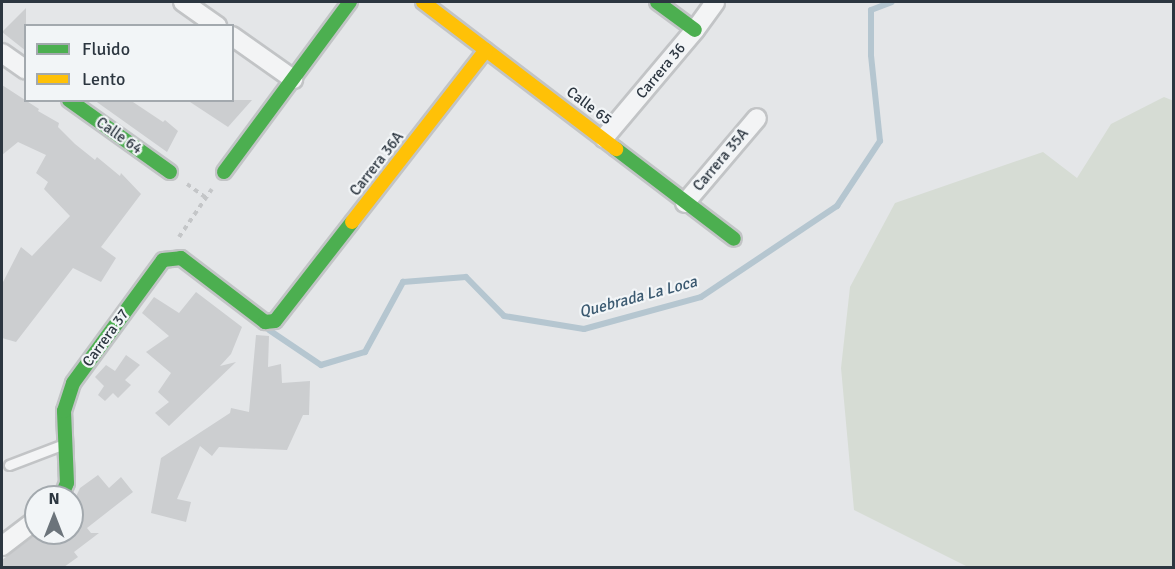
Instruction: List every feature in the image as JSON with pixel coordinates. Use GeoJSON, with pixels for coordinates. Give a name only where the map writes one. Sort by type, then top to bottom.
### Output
{"type":"FeatureCollection","features":[{"type":"Feature","properties":{"kind":"street"},"geometry":{"type":"LineString","coordinates":[[183,2],[214,24]]}},
{"type":"Feature","properties":{"kind":"street"},"geometry":{"type":"LineString","coordinates":[[224,172],[350,2]]}},
{"type":"Feature","properties":{"kind":"street","name":"Calle 65"},"geometry":{"type":"LineString","coordinates":[[423,2],[734,238]]}},
{"type":"Feature","properties":{"kind":"street"},"geometry":{"type":"LineString","coordinates":[[657,2],[695,30]]}},
{"type":"Feature","properties":{"kind":"street","name":"Carrera 36"},"geometry":{"type":"LineString","coordinates":[[604,138],[695,30],[715,2]]}},
{"type":"Feature","properties":{"kind":"street"},"geometry":{"type":"LineString","coordinates":[[234,37],[293,79]]}},
{"type":"Feature","properties":{"kind":"street","name":"Carrera 36A"},"geometry":{"type":"LineString","coordinates":[[163,260],[181,258],[266,322],[275,321],[486,50]]}},
{"type":"Feature","properties":{"kind":"street"},"geometry":{"type":"LineString","coordinates":[[2,53],[24,69]]}},
{"type":"Feature","properties":{"kind":"street","name":"Calle 64"},"geometry":{"type":"LineString","coordinates":[[72,102],[170,172]]}},
{"type":"Feature","properties":{"kind":"street","name":"Carrera 35A"},"geometry":{"type":"LineString","coordinates":[[685,203],[757,118]]}},
{"type":"Feature","properties":{"kind":"street","name":"Carrera 37"},"geometry":{"type":"LineString","coordinates":[[66,485],[64,411],[73,383],[163,260]]}},
{"type":"Feature","properties":{"kind":"street"},"geometry":{"type":"LineString","coordinates":[[2,546],[24,529]]}},
{"type":"Feature","properties":{"kind":"lane"},"geometry":{"type":"LineString","coordinates":[[9,465],[64,444]]}},
{"type":"Feature","properties":{"kind":"path"},"geometry":{"type":"LineString","coordinates":[[163,260],[206,198]]}},
{"type":"Feature","properties":{"kind":"shaded area"},"geometry":{"type":"Polygon","coordinates":[[[1164,97],[1174,101],[1173,567],[968,567],[854,510],[841,368],[850,287],[895,203],[1043,152],[1077,178],[1111,124],[1164,97]]]}},
{"type":"Feature","properties":{"kind":"building"},"geometry":{"type":"Polygon","coordinates":[[[26,8],[24,49],[2,32],[26,8]]]}},
{"type":"Feature","properties":{"kind":"building"},"geometry":{"type":"Polygon","coordinates":[[[2,85],[24,99],[24,102],[28,102],[39,109],[38,111],[59,123],[58,127],[75,144],[95,160],[97,157],[120,176],[121,173],[141,194],[101,247],[116,258],[101,282],[73,268],[16,342],[2,338],[2,284],[21,247],[32,256],[70,216],[44,189],[48,182],[36,173],[46,155],[18,142],[2,155],[2,85]]]}},
{"type":"Feature","properties":{"kind":"building"},"geometry":{"type":"Polygon","coordinates":[[[252,100],[228,127],[190,102],[252,100]]]}},
{"type":"Feature","properties":{"kind":"building"},"geometry":{"type":"Polygon","coordinates":[[[97,102],[133,102],[163,122],[165,120],[178,131],[167,152],[97,102]]]}},
{"type":"Feature","properties":{"kind":"building"},"geometry":{"type":"Polygon","coordinates":[[[196,292],[242,327],[231,354],[220,366],[236,362],[169,426],[155,413],[169,402],[158,392],[171,373],[146,352],[169,336],[142,313],[154,297],[179,313],[196,292]]]}},
{"type":"Feature","properties":{"kind":"building"},"geometry":{"type":"Polygon","coordinates":[[[256,335],[269,336],[268,367],[281,364],[282,383],[310,381],[309,415],[303,415],[287,450],[219,447],[212,456],[200,446],[177,499],[191,502],[186,522],[151,513],[161,458],[230,413],[231,408],[249,412],[256,335]]]}},
{"type":"Feature","properties":{"kind":"building"},"geometry":{"type":"Polygon","coordinates":[[[126,355],[140,365],[125,380],[131,385],[118,398],[113,393],[105,401],[98,395],[104,386],[95,377],[106,365],[115,371],[126,355]]]}},
{"type":"Feature","properties":{"kind":"building"},"geometry":{"type":"Polygon","coordinates":[[[98,475],[109,488],[121,477],[133,492],[87,528],[91,533],[99,533],[84,544],[84,485],[98,475]]]}},
{"type":"Feature","properties":{"kind":"building"},"geometry":{"type":"Polygon","coordinates":[[[24,544],[83,545],[74,552],[78,557],[64,567],[2,567],[2,560],[24,544]]]}},
{"type":"Feature","properties":{"kind":"waterway","name":"Quebrada La Loca"},"geometry":{"type":"LineString","coordinates":[[269,330],[321,365],[365,352],[403,282],[466,277],[504,316],[584,329],[701,297],[837,206],[880,141],[871,55],[871,10],[892,2]]}},
{"type":"Feature","properties":{"kind":"traffic: fast"},"geometry":{"type":"LineString","coordinates":[[224,172],[350,2]]}},
{"type":"Feature","properties":{"kind":"traffic: fast"},"geometry":{"type":"LineString","coordinates":[[657,2],[695,30]]}},
{"type":"Feature","properties":{"kind":"traffic: fast"},"geometry":{"type":"LineString","coordinates":[[72,102],[170,172]]}},
{"type":"Feature","properties":{"kind":"traffic: fast"},"geometry":{"type":"LineString","coordinates":[[616,149],[734,239]]}},
{"type":"Feature","properties":{"kind":"traffic: fast"},"geometry":{"type":"LineString","coordinates":[[66,485],[64,411],[73,383],[163,260],[181,258],[265,322],[275,321],[352,222]]}},
{"type":"Feature","properties":{"kind":"traffic: slow"},"geometry":{"type":"LineString","coordinates":[[423,2],[616,149]]}},
{"type":"Feature","properties":{"kind":"traffic: slow"},"geometry":{"type":"LineString","coordinates":[[352,222],[486,50]]}}]}
